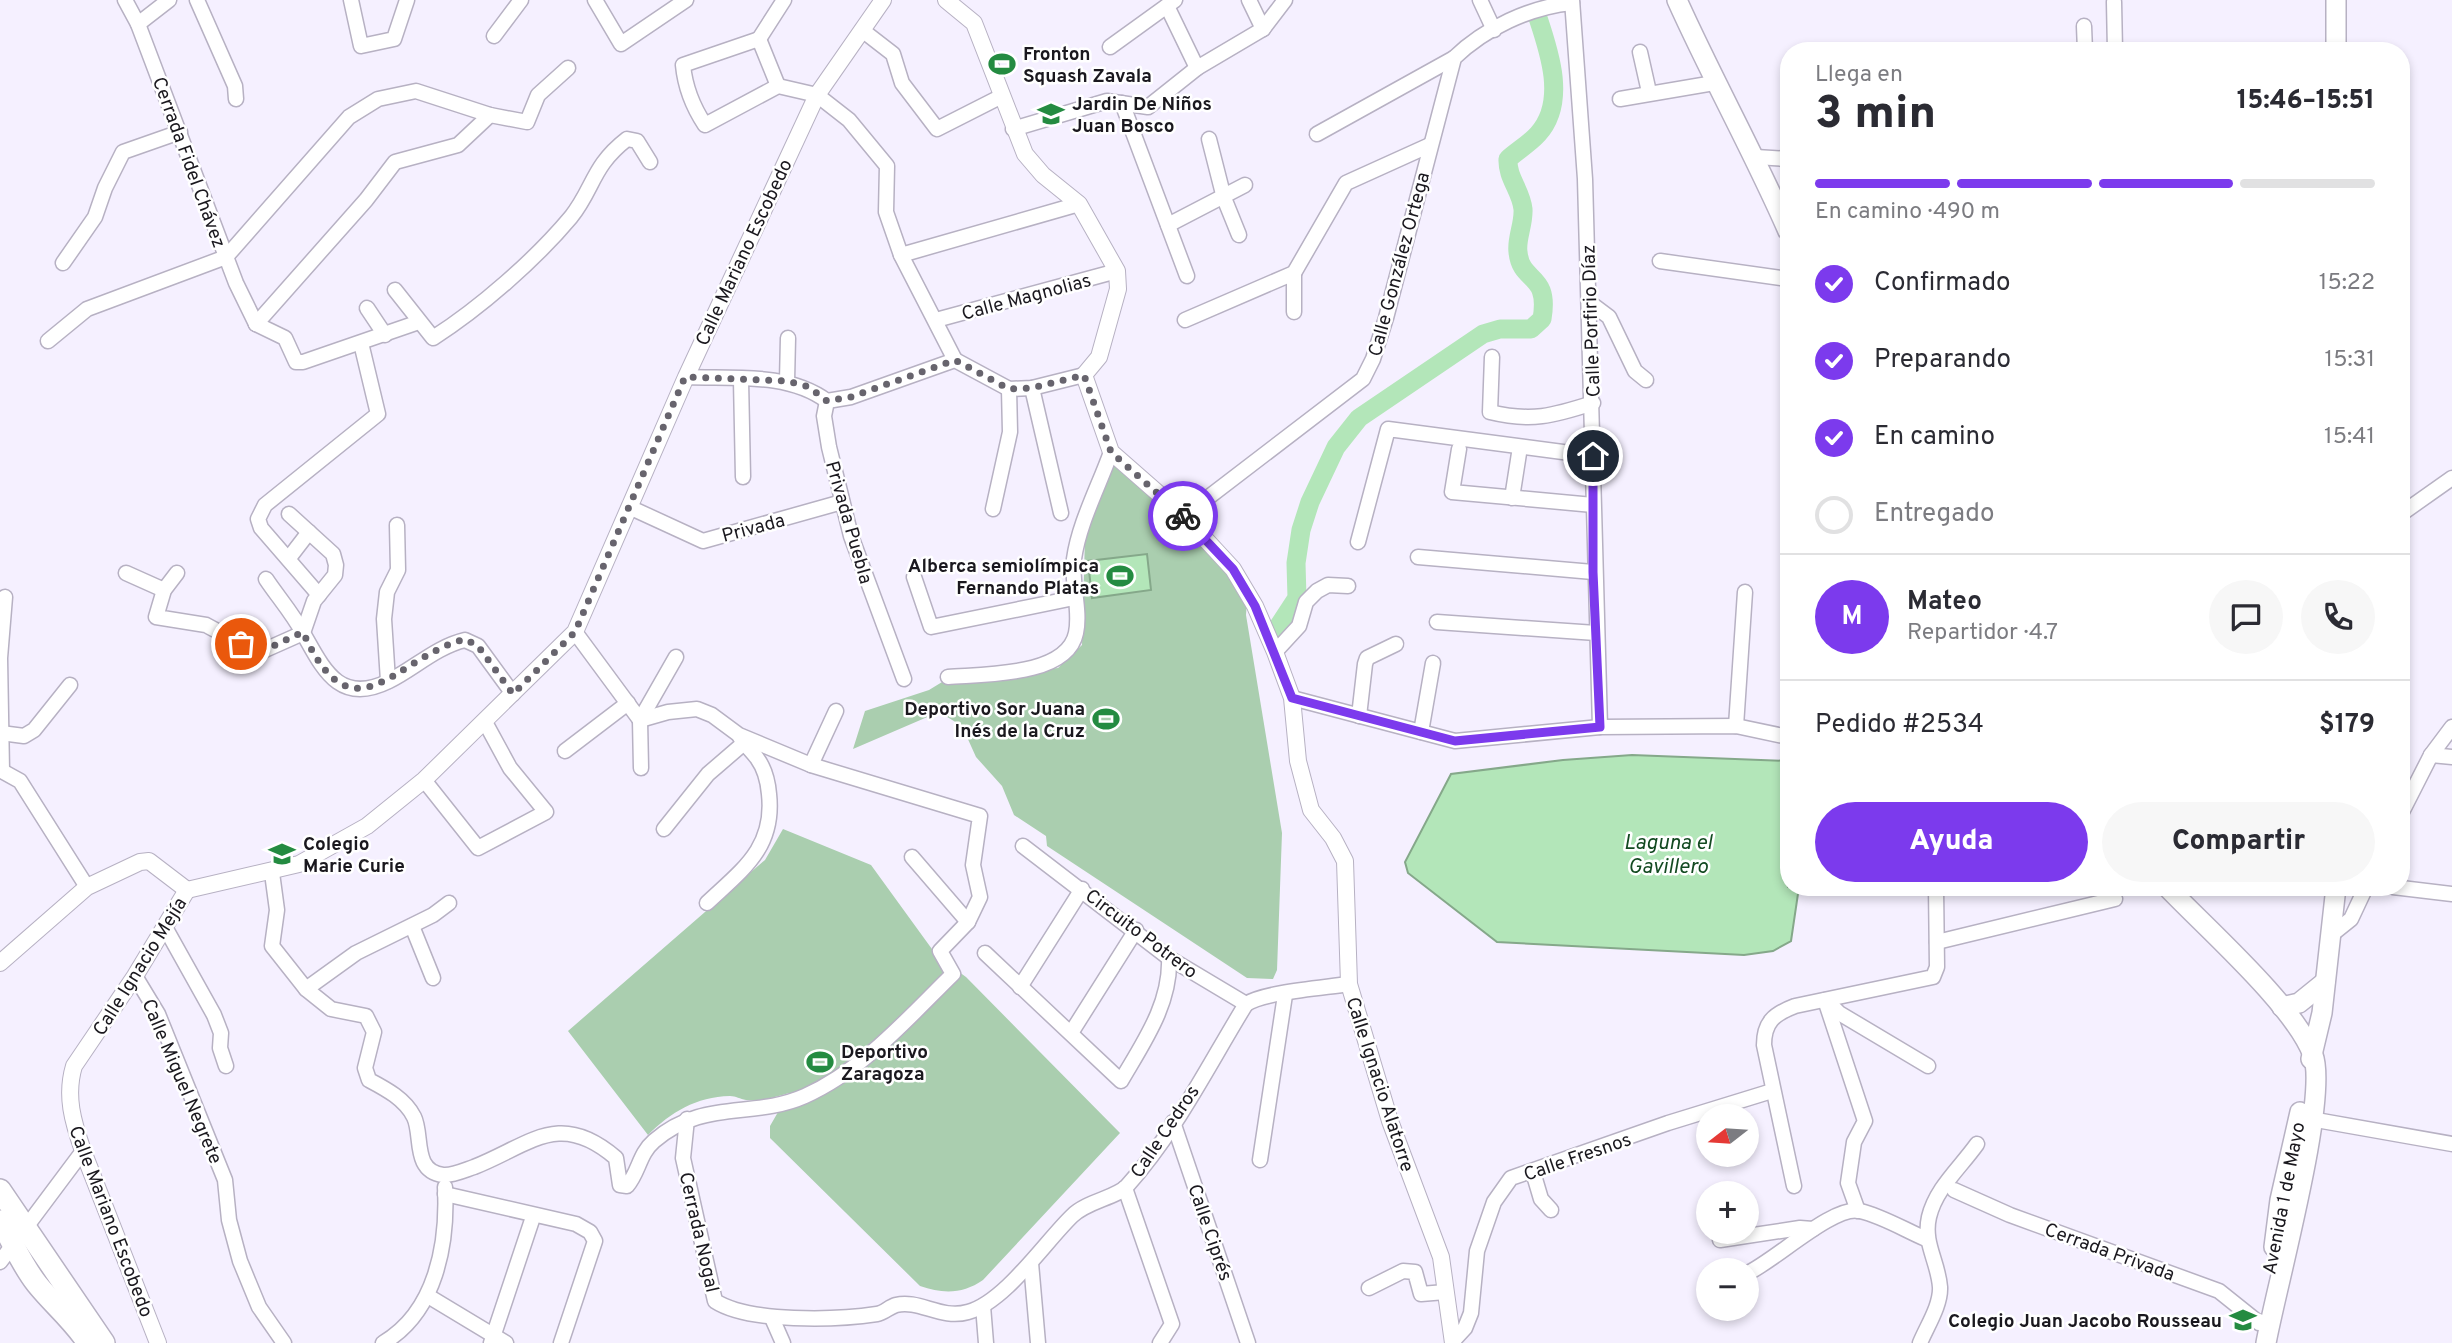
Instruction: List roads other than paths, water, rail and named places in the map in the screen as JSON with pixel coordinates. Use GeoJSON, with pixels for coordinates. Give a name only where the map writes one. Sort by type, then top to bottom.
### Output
{"type":"FeatureCollection","features":[{"type":"Feature","properties":{"kind":"main road"},"geometry":{"type":"LineString","coordinates":[[1677,0],[1714,83],[1756,157],[1780,212]]}},
{"type":"Feature","properties":{"kind":"main road"},"geometry":{"type":"LineString","coordinates":[[2336,0],[2336,42]]}},
{"type":"Feature","properties":{"kind":"main road"},"geometry":{"type":"LineString","coordinates":[[2176,896],[2288,1015],[2313,1054]]}},
{"type":"Feature","properties":{"kind":"main road","name":"Avenida 1 de Mayo"},"geometry":{"type":"LineString","coordinates":[[2255,1343],[2280,1200],[2318,1072],[2313,1054],[2322,1013],[2335,896]]}},
{"type":"Feature","properties":{"kind":"main road"},"geometry":{"type":"LineString","coordinates":[[2288,1015],[2325,982]]}},
{"type":"Feature","properties":{"kind":"main road"},"geometry":{"type":"LineString","coordinates":[[2288,1015],[2307,1022],[2322,1013]]}},
{"type":"Feature","properties":{"kind":"main road","name":"Avenida 1 de Mayo"},"geometry":{"type":"LineString","coordinates":[[2266,1343],[2306,1118]]}},
{"type":"Feature","properties":{"kind":"main road"},"geometry":{"type":"LineString","coordinates":[[0,1189],[19,1235],[19,1258],[81,1340]]}},
{"type":"Feature","properties":{"kind":"main road"},"geometry":{"type":"LineString","coordinates":[[0,1221],[19,1235],[104,1343]]}},
{"type":"Feature","properties":{"kind":"street","name":"Cerrada Fidel Chávez"},"geometry":{"type":"LineString","coordinates":[[125,0],[138,24],[226,257],[256,324]]}},
{"type":"Feature","properties":{"kind":"street"},"geometry":{"type":"LineString","coordinates":[[138,24],[169,0]]}},
{"type":"Feature","properties":{"kind":"street"},"geometry":{"type":"LineString","coordinates":[[197,0],[235,86],[236,99]]}},
{"type":"Feature","properties":{"kind":"street"},"geometry":{"type":"LineString","coordinates":[[351,0],[361,46],[394,38],[407,0]]}},
{"type":"Feature","properties":{"kind":"street"},"geometry":{"type":"LineString","coordinates":[[494,36],[521,0]]}},
{"type":"Feature","properties":{"kind":"street"},"geometry":{"type":"LineString","coordinates":[[595,0],[621,44],[686,0]]}},
{"type":"Feature","properties":{"kind":"street"},"geometry":{"type":"LineString","coordinates":[[784,0],[759,39],[683,65],[684,79],[705,125],[778,86],[817,95],[849,120],[887,166],[886,212],[901,255],[955,360],[1009,389],[1032,388],[1084,375],[1099,357],[1118,289],[1117,271],[1079,204],[1037,168],[1025,154],[1013,129],[974,23],[946,0]]}},
{"type":"Feature","properties":{"kind":"street","name":"Calle Mariano Escobedo"},"geometry":{"type":"LineString","coordinates":[[187,890],[272,873],[299,864],[367,826],[424,780],[575,632],[685,377],[817,95],[883,0]]}},
{"type":"Feature","properties":{"kind":"street"},"geometry":{"type":"LineString","coordinates":[[1249,0],[1263,29]]}},
{"type":"Feature","properties":{"kind":"street"},"geometry":{"type":"LineString","coordinates":[[1013,129],[1107,101],[1148,107],[1197,68],[1263,29],[1285,0]]}},
{"type":"Feature","properties":{"kind":"street"},"geometry":{"type":"LineString","coordinates":[[1480,0],[1494,30]]}},
{"type":"Feature","properties":{"kind":"street"},"geometry":{"type":"LineString","coordinates":[[1317,134],[1454,58],[1494,30],[1542,6],[1572,1]]}},
{"type":"Feature","properties":{"kind":"street","name":"Calle Porfirio Díaz"},"geometry":{"type":"LineString","coordinates":[[1572,1],[1585,179],[1592,403],[1593,572],[1600,727]]}},
{"type":"Feature","properties":{"kind":"street"},"geometry":{"type":"LineString","coordinates":[[2114,2],[2115,42]]}},
{"type":"Feature","properties":{"kind":"street"},"geometry":{"type":"LineString","coordinates":[[1110,47],[1171,3],[1197,68]]}},
{"type":"Feature","properties":{"kind":"street"},"geometry":{"type":"LineString","coordinates":[[2084,26],[2085,42]]}},
{"type":"Feature","properties":{"kind":"street"},"geometry":{"type":"LineString","coordinates":[[862,30],[893,54],[902,83],[937,129],[1002,96]]}},
{"type":"Feature","properties":{"kind":"street"},"geometry":{"type":"LineString","coordinates":[[759,39],[778,86]]}},
{"type":"Feature","properties":{"kind":"street"},"geometry":{"type":"LineString","coordinates":[[1640,52],[1649,92]]}},
{"type":"Feature","properties":{"kind":"street","name":"Calle González Ortega"},"geometry":{"type":"LineString","coordinates":[[1184,516],[1363,379],[1373,359],[1382,328],[1454,58]]}},
{"type":"Feature","properties":{"kind":"street"},"geometry":{"type":"LineString","coordinates":[[48,341],[86,309],[226,257],[349,117],[378,99],[416,92],[491,115],[527,122],[538,95],[568,68]]}},
{"type":"Feature","properties":{"kind":"street"},"geometry":{"type":"LineString","coordinates":[[1620,99],[1714,83]]}},
{"type":"Feature","properties":{"kind":"street"},"geometry":{"type":"LineString","coordinates":[[1122,103],[1187,276]]}},
{"type":"Feature","properties":{"kind":"street"},"geometry":{"type":"LineString","coordinates":[[418,322],[303,362],[296,362],[285,338],[256,324],[366,200],[395,162],[458,145],[491,115]]}},
{"type":"Feature","properties":{"kind":"street"},"geometry":{"type":"LineString","coordinates":[[63,263],[95,217],[104,187],[123,152],[180,132]]}},
{"type":"Feature","properties":{"kind":"street"},"geometry":{"type":"LineString","coordinates":[[395,290],[433,338],[510,276],[572,215],[599,165],[627,139],[638,141],[650,162]]}},
{"type":"Feature","properties":{"kind":"street"},"geometry":{"type":"LineString","coordinates":[[1209,139],[1224,198],[1240,235]]}},
{"type":"Feature","properties":{"kind":"street"},"geometry":{"type":"LineString","coordinates":[[1294,312],[1294,273],[1346,183],[1430,145]]}},
{"type":"Feature","properties":{"kind":"street"},"geometry":{"type":"LineString","coordinates":[[1756,157],[1780,158]]}},
{"type":"Feature","properties":{"kind":"street"},"geometry":{"type":"LineString","coordinates":[[1168,225],[1245,185]]}},
{"type":"Feature","properties":{"kind":"street"},"geometry":{"type":"LineString","coordinates":[[901,255],[1079,204]]}},
{"type":"Feature","properties":{"kind":"street"},"geometry":{"type":"LineString","coordinates":[[1660,261],[1780,278]]}},
{"type":"Feature","properties":{"kind":"street","name":"Calle Magnolias"},"geometry":{"type":"LineString","coordinates":[[936,320],[1117,271]]}},
{"type":"Feature","properties":{"kind":"street"},"geometry":{"type":"LineString","coordinates":[[1185,320],[1294,273]]}},
{"type":"Feature","properties":{"kind":"street"},"geometry":{"type":"LineString","coordinates":[[1589,302],[1609,317],[1635,371],[1646,380]]}},
{"type":"Feature","properties":{"kind":"street"},"geometry":{"type":"LineString","coordinates":[[367,308],[385,335]]}},
{"type":"Feature","properties":{"kind":"street"},"geometry":{"type":"LineString","coordinates":[[787,381],[788,338]]}},
{"type":"Feature","properties":{"kind":"street"},"geometry":{"type":"LineString","coordinates":[[319,595],[261,528],[258,519],[265,505],[378,414],[360,343]]}},
{"type":"Feature","properties":{"kind":"street"},"geometry":{"type":"LineString","coordinates":[[1492,356],[1490,412],[1519,419],[1552,417],[1592,403]]}},
{"type":"Feature","properties":{"kind":"street"},"geometry":{"type":"LineString","coordinates":[[685,377],[787,381],[809,387],[827,401],[851,397],[955,360]]}},
{"type":"Feature","properties":{"kind":"street","name":"Calle Ignacio Alatorre"},"geometry":{"type":"LineString","coordinates":[[1084,375],[1111,452],[1184,516],[1233,569],[1255,606],[1275,652],[1292,698],[1298,761],[1311,810],[1333,838],[1345,861],[1349,984],[1390,1121],[1441,1257],[1453,1342]]}},
{"type":"Feature","properties":{"kind":"street"},"geometry":{"type":"LineString","coordinates":[[741,380],[743,477]]}},
{"type":"Feature","properties":{"kind":"street"},"geometry":{"type":"LineString","coordinates":[[1032,388],[1061,513]]}},
{"type":"Feature","properties":{"kind":"street"},"geometry":{"type":"LineString","coordinates":[[993,509],[1010,432],[1009,389]]}},
{"type":"Feature","properties":{"kind":"street","name":"Privada Puebla"},"geometry":{"type":"LineString","coordinates":[[827,401],[824,416],[842,502],[864,576],[890,634],[904,679]]}},
{"type":"Feature","properties":{"kind":"street"},"geometry":{"type":"LineString","coordinates":[[1358,542],[1388,429],[1593,456]]}},
{"type":"Feature","properties":{"kind":"street"},"geometry":{"type":"LineString","coordinates":[[1512,498],[1520,447]]}},
{"type":"Feature","properties":{"kind":"street"},"geometry":{"type":"LineString","coordinates":[[1459,449],[1452,492],[1593,505]]}},
{"type":"Feature","properties":{"kind":"street"},"geometry":{"type":"LineString","coordinates":[[947,677],[1035,668],[1056,660],[1073,645],[1077,631],[1074,558],[1111,452]]}},
{"type":"Feature","properties":{"kind":"street"},"geometry":{"type":"LineString","coordinates":[[2410,508],[2452,478]]}},
{"type":"Feature","properties":{"kind":"street","name":"Privada"},"geometry":{"type":"LineString","coordinates":[[629,507],[703,541],[842,502]]}},
{"type":"Feature","properties":{"kind":"street"},"geometry":{"type":"LineString","coordinates":[[177,573],[164,590],[156,617],[206,625],[258,653],[303,632],[319,595],[335,575],[336,565],[333,554],[289,514]]}},
{"type":"Feature","properties":{"kind":"street"},"geometry":{"type":"LineString","coordinates":[[388,681],[384,619],[387,592],[398,570],[397,525]]}},
{"type":"Feature","properties":{"kind":"street"},"geometry":{"type":"LineString","coordinates":[[289,558],[309,533]]}},
{"type":"Feature","properties":{"kind":"street"},"geometry":{"type":"LineString","coordinates":[[1418,557],[1593,572]]}},
{"type":"Feature","properties":{"kind":"street"},"geometry":{"type":"LineString","coordinates":[[126,573],[164,590]]}},
{"type":"Feature","properties":{"kind":"street"},"geometry":{"type":"LineString","coordinates":[[914,578],[931,627],[1074,598]]}},
{"type":"Feature","properties":{"kind":"street"},"geometry":{"type":"LineString","coordinates":[[266,579],[303,632],[316,660],[330,678],[345,685],[370,688],[388,681],[449,643],[465,639],[478,646],[513,694]]}},
{"type":"Feature","properties":{"kind":"street"},"geometry":{"type":"LineString","coordinates":[[1275,652],[1299,626],[1306,602],[1317,591],[1328,585],[1348,586]]}},
{"type":"Feature","properties":{"kind":"street"},"geometry":{"type":"LineString","coordinates":[[1736,726],[1745,592]]}},
{"type":"Feature","properties":{"kind":"street"},"geometry":{"type":"LineString","coordinates":[[5,597],[0,658],[1,770],[20,781],[87,887]]}},
{"type":"Feature","properties":{"kind":"street"},"geometry":{"type":"LineString","coordinates":[[1437,622],[1596,633]]}},
{"type":"Feature","properties":{"kind":"street"},"geometry":{"type":"LineString","coordinates":[[575,632],[640,720]]}},
{"type":"Feature","properties":{"kind":"street"},"geometry":{"type":"LineString","coordinates":[[1359,716],[1367,658],[1396,644]]}},
{"type":"Feature","properties":{"kind":"street"},"geometry":{"type":"LineString","coordinates":[[641,768],[640,720],[676,657]]}},
{"type":"Feature","properties":{"kind":"street"},"geometry":{"type":"LineString","coordinates":[[1421,733],[1433,663]]}},
{"type":"Feature","properties":{"kind":"street"},"geometry":{"type":"LineString","coordinates":[[1,733],[24,736],[34,730],[70,685]]}},
{"type":"Feature","properties":{"kind":"street"},"geometry":{"type":"LineString","coordinates":[[1292,698],[1455,741],[1600,727],[1736,726],[1780,735]]}},
{"type":"Feature","properties":{"kind":"street"},"geometry":{"type":"LineString","coordinates":[[565,751],[628,703]]}},
{"type":"Feature","properties":{"kind":"street"},"geometry":{"type":"LineString","coordinates":[[640,720],[668,712],[697,709],[719,719],[758,759],[767,779],[770,811],[768,830],[750,861],[707,903]]}},
{"type":"Feature","properties":{"kind":"street"},"geometry":{"type":"LineString","coordinates":[[811,765],[836,711]]}},
{"type":"Feature","properties":{"kind":"street"},"geometry":{"type":"LineString","coordinates":[[424,780],[478,848],[546,812],[510,768],[485,722]]}},
{"type":"Feature","properties":{"kind":"street"},"geometry":{"type":"LineString","coordinates":[[2410,796],[2431,755],[2452,727]]}},
{"type":"Feature","properties":{"kind":"street"},"geometry":{"type":"LineString","coordinates":[[272,873],[277,910],[272,946],[306,989],[331,1009],[366,1016],[374,1032],[365,1068],[369,1080],[393,1092],[414,1118],[422,1159],[433,1171],[444,1175],[484,1163],[543,1136],[569,1132],[601,1145],[615,1158],[620,1185],[627,1186],[642,1155],[653,1142],[687,1119],[802,1097],[832,1082],[895,1031],[953,974],[940,951],[968,922],[981,897],[973,865],[979,816],[811,765],[741,739]]}},
{"type":"Feature","properties":{"kind":"street"},"geometry":{"type":"LineString","coordinates":[[664,829],[708,774],[741,739]]}},
{"type":"Feature","properties":{"kind":"street"},"geometry":{"type":"LineString","coordinates":[[2431,755],[2452,757]]}},
{"type":"Feature","properties":{"kind":"street","name":"Circuito Potrero"},"geometry":{"type":"LineString","coordinates":[[1023,846],[1170,958],[1246,1004]]}},
{"type":"Feature","properties":{"kind":"street"},"geometry":{"type":"LineString","coordinates":[[912,857],[968,922]]}},
{"type":"Feature","properties":{"kind":"street","name":"Calle Ignacio Mejía"},"geometry":{"type":"LineString","coordinates":[[1,961],[87,887],[140,862],[149,861],[187,890],[166,929],[74,1066],[69,1082],[69,1098]]}},
{"type":"Feature","properties":{"kind":"street"},"geometry":{"type":"LineString","coordinates":[[1020,987],[1082,889]]}},
{"type":"Feature","properties":{"kind":"street"},"geometry":{"type":"LineString","coordinates":[[2410,889],[2452,894]]}},
{"type":"Feature","properties":{"kind":"street"},"geometry":{"type":"LineString","coordinates":[[1794,1186],[1764,1045],[1768,1023],[1777,1013],[1795,1006],[1933,977],[1937,972],[1936,896]]}},
{"type":"Feature","properties":{"kind":"street"},"geometry":{"type":"LineString","coordinates":[[2332,935],[2351,919],[2362,896]]}},
{"type":"Feature","properties":{"kind":"street"},"geometry":{"type":"LineString","coordinates":[[1937,942],[2115,899]]}},
{"type":"Feature","properties":{"kind":"street"},"geometry":{"type":"LineString","coordinates":[[306,989],[356,953],[412,926],[449,903]]}},
{"type":"Feature","properties":{"kind":"street"},"geometry":{"type":"LineString","coordinates":[[412,926],[433,978]]}},
{"type":"Feature","properties":{"kind":"street"},"geometry":{"type":"LineString","coordinates":[[166,929],[214,1015],[221,1033],[219,1048],[226,1066]]}},
{"type":"Feature","properties":{"kind":"street"},"geometry":{"type":"LineString","coordinates":[[1071,1033],[1136,930]]}},
{"type":"Feature","properties":{"kind":"street"},"geometry":{"type":"LineString","coordinates":[[985,953],[1121,1081],[1156,1018],[1170,978],[1170,958]]}},
{"type":"Feature","properties":{"kind":"street","name":"Calle Miguel Negrete"},"geometry":{"type":"LineString","coordinates":[[135,976],[159,1014],[225,1180],[229,1220],[240,1261],[259,1307],[284,1343]]}},
{"type":"Feature","properties":{"kind":"street"},"geometry":{"type":"LineString","coordinates":[[1246,1004],[1264,995],[1285,995],[1349,984]]}},
{"type":"Feature","properties":{"kind":"street"},"geometry":{"type":"LineString","coordinates":[[1260,1160],[1285,995]]}},
{"type":"Feature","properties":{"kind":"street"},"geometry":{"type":"LineString","coordinates":[[1825,999],[1839,1013],[1928,1066]]}},
{"type":"Feature","properties":{"kind":"street"},"geometry":{"type":"LineString","coordinates":[[1825,999],[1865,1121],[1854,1142],[1848,1183],[1858,1211]]}},
{"type":"Feature","properties":{"kind":"street","name":"Calle Cedros"},"geometry":{"type":"LineString","coordinates":[[1031,1264],[1073,1215],[1090,1202],[1125,1188],[1173,1122],[1246,1004]]}},
{"type":"Feature","properties":{"kind":"street","name":"Calle Fresnos"},"geometry":{"type":"LineString","coordinates":[[1453,1342],[1465,1328],[1471,1312],[1477,1251],[1494,1202],[1511,1178],[1668,1123],[1772,1091]]}},
{"type":"Feature","properties":{"kind":"street","name":"Calle Mariano Escobedo"},"geometry":{"type":"LineString","coordinates":[[69,1098],[83,1152],[158,1343]]}},
{"type":"Feature","properties":{"kind":"street"},"geometry":{"type":"LineString","coordinates":[[2306,1118],[2452,1144]]}},
{"type":"Feature","properties":{"kind":"street","name":"Cerrada Nogal"},"geometry":{"type":"LineString","coordinates":[[687,1119],[682,1158],[713,1296],[720,1304],[772,1318],[879,1314],[897,1305],[910,1305],[943,1315],[957,1315],[983,1306],[1031,1264]]}},
{"type":"Feature","properties":{"kind":"street","name":"Calle Ciprés"},"geometry":{"type":"LineString","coordinates":[[1173,1122],[1248,1343]]}},
{"type":"Feature","properties":{"kind":"street"},"geometry":{"type":"LineString","coordinates":[[1920,1343],[1937,1304],[1940,1289],[1926,1239],[1930,1215],[1944,1183],[1977,1144]]}},
{"type":"Feature","properties":{"kind":"street"},"geometry":{"type":"LineString","coordinates":[[0,1262],[83,1152]]}},
{"type":"Feature","properties":{"kind":"street"},"geometry":{"type":"LineString","coordinates":[[1533,1172],[1541,1199],[1551,1210]]}},
{"type":"Feature","properties":{"kind":"street"},"geometry":{"type":"LineString","coordinates":[[383,1343],[396,1336],[428,1296],[445,1233],[444,1175]]}},
{"type":"Feature","properties":{"kind":"street"},"geometry":{"type":"LineString","coordinates":[[1125,1188],[1172,1324],[1160,1343]]}},
{"type":"Feature","properties":{"kind":"street","name":"Cerrada Privada"},"geometry":{"type":"LineString","coordinates":[[1954,1190],[2010,1215],[2219,1291],[2259,1323]]}},
{"type":"Feature","properties":{"kind":"street"},"geometry":{"type":"LineString","coordinates":[[445,1194],[533,1217],[576,1224],[590,1231],[595,1241],[561,1343]]}},
{"type":"Feature","properties":{"kind":"street"},"geometry":{"type":"LineString","coordinates":[[1759,1268],[1841,1213],[1858,1211],[1926,1239]]}},
{"type":"Feature","properties":{"kind":"street"},"geometry":{"type":"LineString","coordinates":[[493,1338],[533,1217]]}},
{"type":"Feature","properties":{"kind":"street"},"geometry":{"type":"LineString","coordinates":[[1759,1234],[1800,1228],[1814,1229]]}},
{"type":"Feature","properties":{"kind":"street"},"geometry":{"type":"LineString","coordinates":[[1031,1264],[1038,1343]]}},
{"type":"Feature","properties":{"kind":"street"},"geometry":{"type":"LineString","coordinates":[[1370,1288],[1403,1271],[1415,1272],[1422,1294],[1445,1293]]}},
{"type":"Feature","properties":{"kind":"street"},"geometry":{"type":"LineString","coordinates":[[428,1296],[493,1338],[506,1343]]}},
{"type":"Feature","properties":{"kind":"street"},"geometry":{"type":"LineString","coordinates":[[983,1306],[986,1343]]}},
{"type":"Feature","properties":{"kind":"street"},"geometry":{"type":"LineString","coordinates":[[772,1318],[783,1343]]}},
{"type":"Feature","properties":{"kind":"water","name":"Alberca semiolímpica Fernando Platas"},"geometry":{"type":"Polygon","coordinates":[[[1147,554],[1151,590],[1092,598],[1088,561],[1147,554]]]}},
{"type":"Feature","properties":{"kind":"water","name":"Laguna el Gavillero"},"geometry":{"type":"Polygon","coordinates":[[[1632,755],[1780,761],[1780,896],[1798,896],[1791,941],[1773,951],[1744,955],[1497,942],[1408,873],[1405,862],[1451,774],[1563,760],[1632,755]]]}},
{"type":"Feature","properties":{"kind":"waterway"},"geometry":{"type":"LineString","coordinates":[[1278,627],[1297,598],[1296,563],[1301,530],[1310,502],[1336,447],[1359,418],[1483,334],[1500,329],[1531,329],[1542,319],[1542,293],[1520,262],[1518,242],[1523,209],[1508,166],[1508,159],[1538,134],[1547,121],[1552,106],[1553,74],[1536,12]]}},
{"type":"Feature","properties":{"kind":"place","name":"Fronton Squash Zavala"},"geometry":{"type":"Point","coordinates":[1002,64]}},
{"type":"Feature","properties":{"kind":"place","name":"Jardin De Niños Juan Bosco"},"geometry":{"type":"Point","coordinates":[1051,114]}},
{"type":"Feature","properties":{"kind":"place","name":"Alberca semiolímpica Fernando Platas"},"geometry":{"type":"Point","coordinates":[1120,576]}},
{"type":"Feature","properties":{"kind":"place","name":"Deportivo Sor Juana Inés de la Cruz"},"geometry":{"type":"Point","coordinates":[1106,719]}},
{"type":"Feature","properties":{"kind":"place","name":"Colegio Marie Curie"},"geometry":{"type":"Point","coordinates":[282,854]}},
{"type":"Feature","properties":{"kind":"place","name":"Deportivo Zaragoza"},"geometry":{"type":"Point","coordinates":[820,1062]}},
{"type":"Feature","properties":{"kind":"place","name":"Colegio Juan Jacobo Rousseau"},"geometry":{"type":"Point","coordinates":[2243,1320]}}]}
